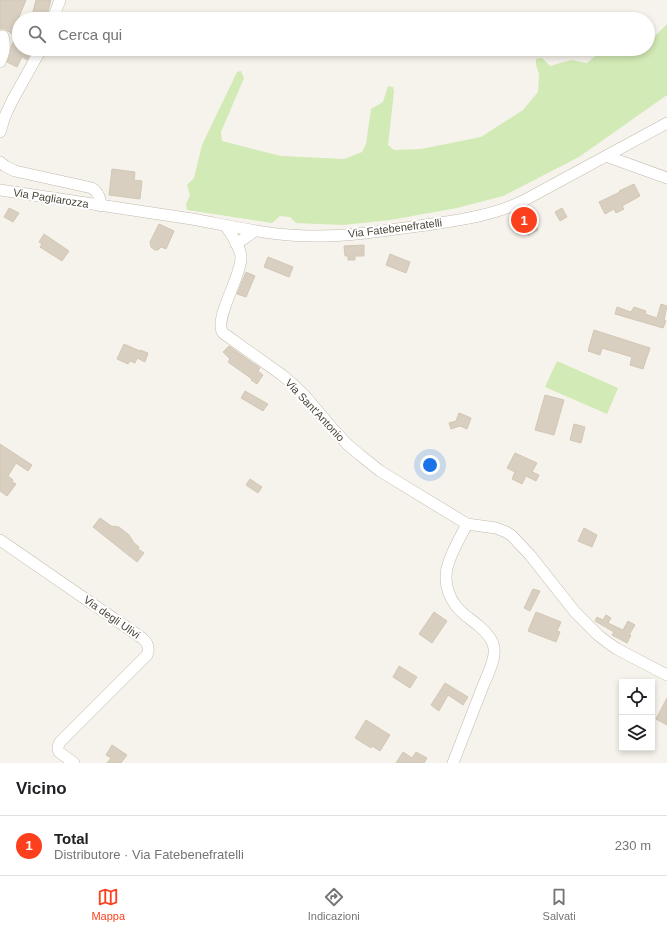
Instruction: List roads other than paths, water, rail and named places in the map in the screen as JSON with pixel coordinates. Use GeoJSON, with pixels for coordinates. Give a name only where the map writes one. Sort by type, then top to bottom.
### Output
{"type":"FeatureCollection","features":[{"type":"Feature","properties":{"kind":"street"},"geometry":{"type":"LineString","coordinates":[[56,12],[60,0]]}},
{"type":"Feature","properties":{"kind":"street"},"geometry":{"type":"LineString","coordinates":[[0,62],[5,45],[3,36]]}},
{"type":"Feature","properties":{"kind":"street"},"geometry":{"type":"LineString","coordinates":[[0,132],[22,81],[37,56]]}},
{"type":"Feature","properties":{"kind":"street","name":"Via Fatebenefratelli"},"geometry":{"type":"LineString","coordinates":[[101,206],[225,224],[255,231],[294,236],[335,236],[399,228],[474,217],[512,206],[667,123]]}},
{"type":"Feature","properties":{"kind":"street"},"geometry":{"type":"LineString","coordinates":[[606,156],[667,178]]}},
{"type":"Feature","properties":{"kind":"street"},"geometry":{"type":"LineString","coordinates":[[0,162],[15,170],[92,188],[99,195],[101,206]]}},
{"type":"Feature","properties":{"kind":"street","name":"Via Pagliarozza"},"geometry":{"type":"LineString","coordinates":[[0,190],[101,206]]}},
{"type":"Feature","properties":{"kind":"street","name":"Via Sant'Antonio"},"geometry":{"type":"LineString","coordinates":[[225,224],[240,253],[240,264],[239,271],[220,325],[222,332],[295,386],[306,396],[349,446],[367,461],[467,524]]}},
{"type":"Feature","properties":{"kind":"street"},"geometry":{"type":"LineString","coordinates":[[236,244],[255,231]]}},
{"type":"Feature","properties":{"kind":"street"},"geometry":{"type":"LineString","coordinates":[[453,763],[495,651],[487,634],[457,606],[448,591],[446,584],[446,574],[449,560],[467,524],[496,528],[511,535],[530,555],[574,612],[598,635],[617,649],[667,675]]}},
{"type":"Feature","properties":{"kind":"street","name":"Via degli Ulivi"},"geometry":{"type":"LineString","coordinates":[[0,540],[142,638],[147,642],[149,647],[147,655],[60,742],[58,746],[59,752],[74,763]]}},
{"type":"Feature","properties":{"kind":"place","name":"Total"},"geometry":{"type":"Point","coordinates":[524,220]}}]}
